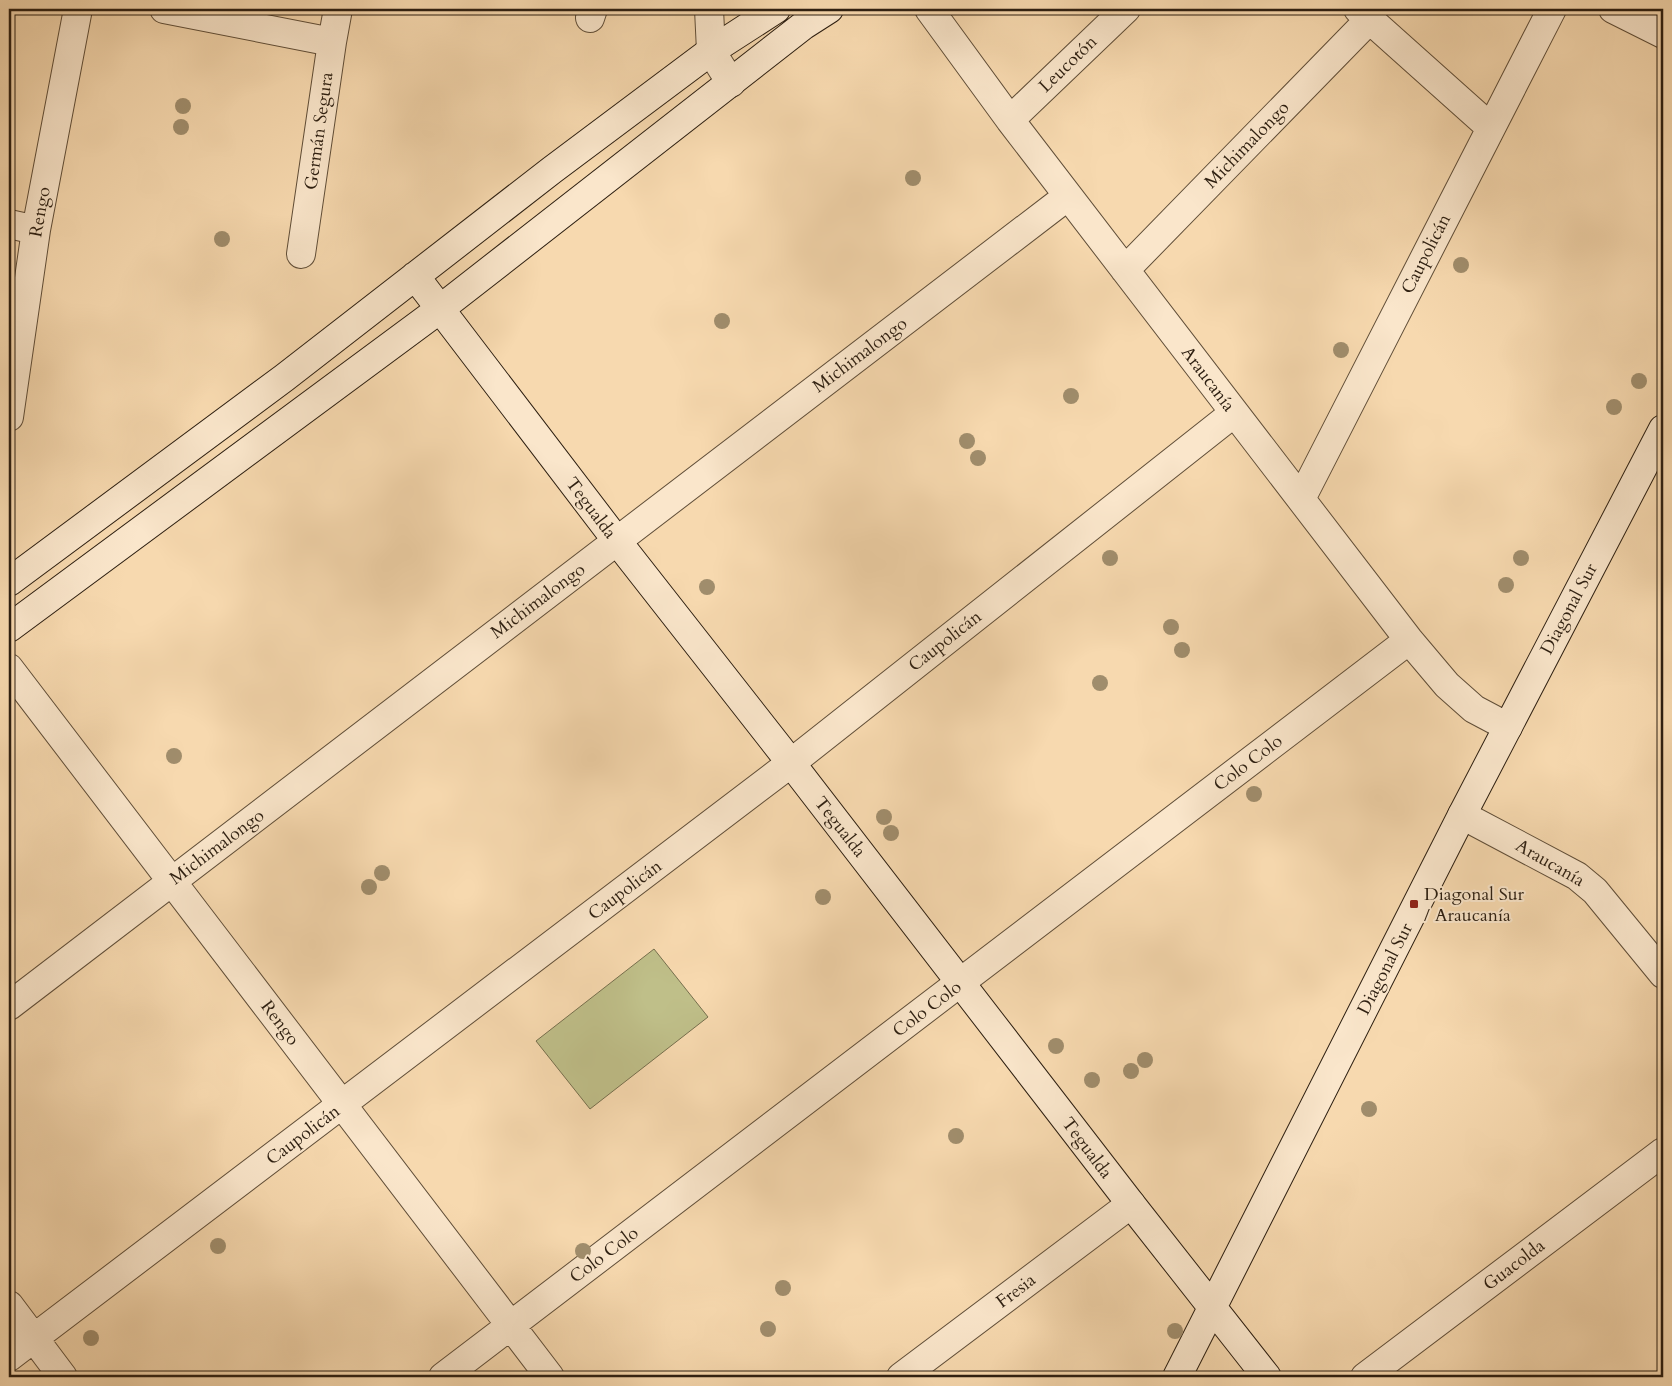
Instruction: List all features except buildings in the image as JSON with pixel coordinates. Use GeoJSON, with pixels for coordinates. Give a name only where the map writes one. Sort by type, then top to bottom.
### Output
{"type":"FeatureCollection","features":[{"type":"Feature","properties":{"kind":"street","name":"Rengo"},"geometry":{"type":"LineString","coordinates":[[9,417],[36,230],[78,9]]}},
{"type":"Feature","properties":{"kind":"street"},"geometry":{"type":"LineString","coordinates":[[164,9],[332,42]]}},
{"type":"Feature","properties":{"kind":"street","name":"Germán Segura"},"geometry":{"type":"LineString","coordinates":[[301,254],[338,9]]}},
{"type":"Feature","properties":{"kind":"street"},"geometry":{"type":"LineString","coordinates":[[709,9],[711,51],[731,82]]}},
{"type":"Feature","properties":{"kind":"street"},"geometry":{"type":"LineString","coordinates":[[9,582],[284,378],[552,170],[711,51],[776,9]]}},
{"type":"Feature","properties":{"kind":"street"},"geometry":{"type":"LineString","coordinates":[[9,628],[440,310],[731,82],[829,9]]}},
{"type":"Feature","properties":{"kind":"street","name":"Araucanía"},"geometry":{"type":"LineString","coordinates":[[929,9],[1010,120],[1409,640],[1447,685],[1474,709],[1508,727]]}},
{"type":"Feature","properties":{"kind":"street","name":"Leucotón"},"geometry":{"type":"LineString","coordinates":[[1010,120],[1126,9]]}},
{"type":"Feature","properties":{"kind":"street","name":"Caupolicán"},"geometry":{"type":"LineString","coordinates":[[1300,499],[1552,9]]}},
{"type":"Feature","properties":{"kind":"street"},"geometry":{"type":"LineString","coordinates":[[1613,9],[1663,34]]}},
{"type":"Feature","properties":{"kind":"street"},"geometry":{"type":"LineString","coordinates":[[1364,15],[1491,128]]}},
{"type":"Feature","properties":{"kind":"street","name":"Michimalongo"},"geometry":{"type":"LineString","coordinates":[[1125,270],[1364,15]]}},
{"type":"Feature","properties":{"kind":"street","name":"Michimalongo"},"geometry":{"type":"LineString","coordinates":[[9,1006],[1068,196]]}},
{"type":"Feature","properties":{"kind":"street"},"geometry":{"type":"LineString","coordinates":[[9,224],[36,230]]}},
{"type":"Feature","properties":{"kind":"street","name":"Tegualda"},"geometry":{"type":"LineString","coordinates":[[416,276],[616,541],[791,763],[1267,1377]]}},
{"type":"Feature","properties":{"kind":"street","name":"Caupolicán"},"geometry":{"type":"LineString","coordinates":[[9,1357],[791,763],[1234,413]]}},
{"type":"Feature","properties":{"kind":"street","name":"Diagonal Sur"},"geometry":{"type":"LineString","coordinates":[[1177,1377],[1462,815],[1663,429]]}},
{"type":"Feature","properties":{"kind":"street","name":"Colo Colo"},"geometry":{"type":"LineString","coordinates":[[443,1377],[1409,640]]}},
{"type":"Feature","properties":{"kind":"street","name":"Rengo"},"geometry":{"type":"LineString","coordinates":[[9,668],[550,1377]]}},
{"type":"Feature","properties":{"kind":"street","name":"Araucanía"},"geometry":{"type":"LineString","coordinates":[[1462,815],[1577,876],[1595,890],[1660,961]]}},
{"type":"Feature","properties":{"kind":"street","name":"Guacolda"},"geometry":{"type":"LineString","coordinates":[[1366,1377],[1663,1152]]}},
{"type":"Feature","properties":{"kind":"street","name":"Fresia"},"geometry":{"type":"LineString","coordinates":[[901,1377],[1131,1204]]}},
{"type":"Feature","properties":{"kind":"street"},"geometry":{"type":"LineString","coordinates":[[9,1305],[63,1377]]}},
{"type":"Feature","properties":{"kind":"green space"},"geometry":{"type":"Polygon","coordinates":[[[654,949],[708,1017],[590,1109],[536,1041],[654,949]]]}},
{"type":"Feature","properties":{"kind":"place","name":"Diagonal Sur / Araucanía"},"geometry":{"type":"Point","coordinates":[1414,904]}}]}
